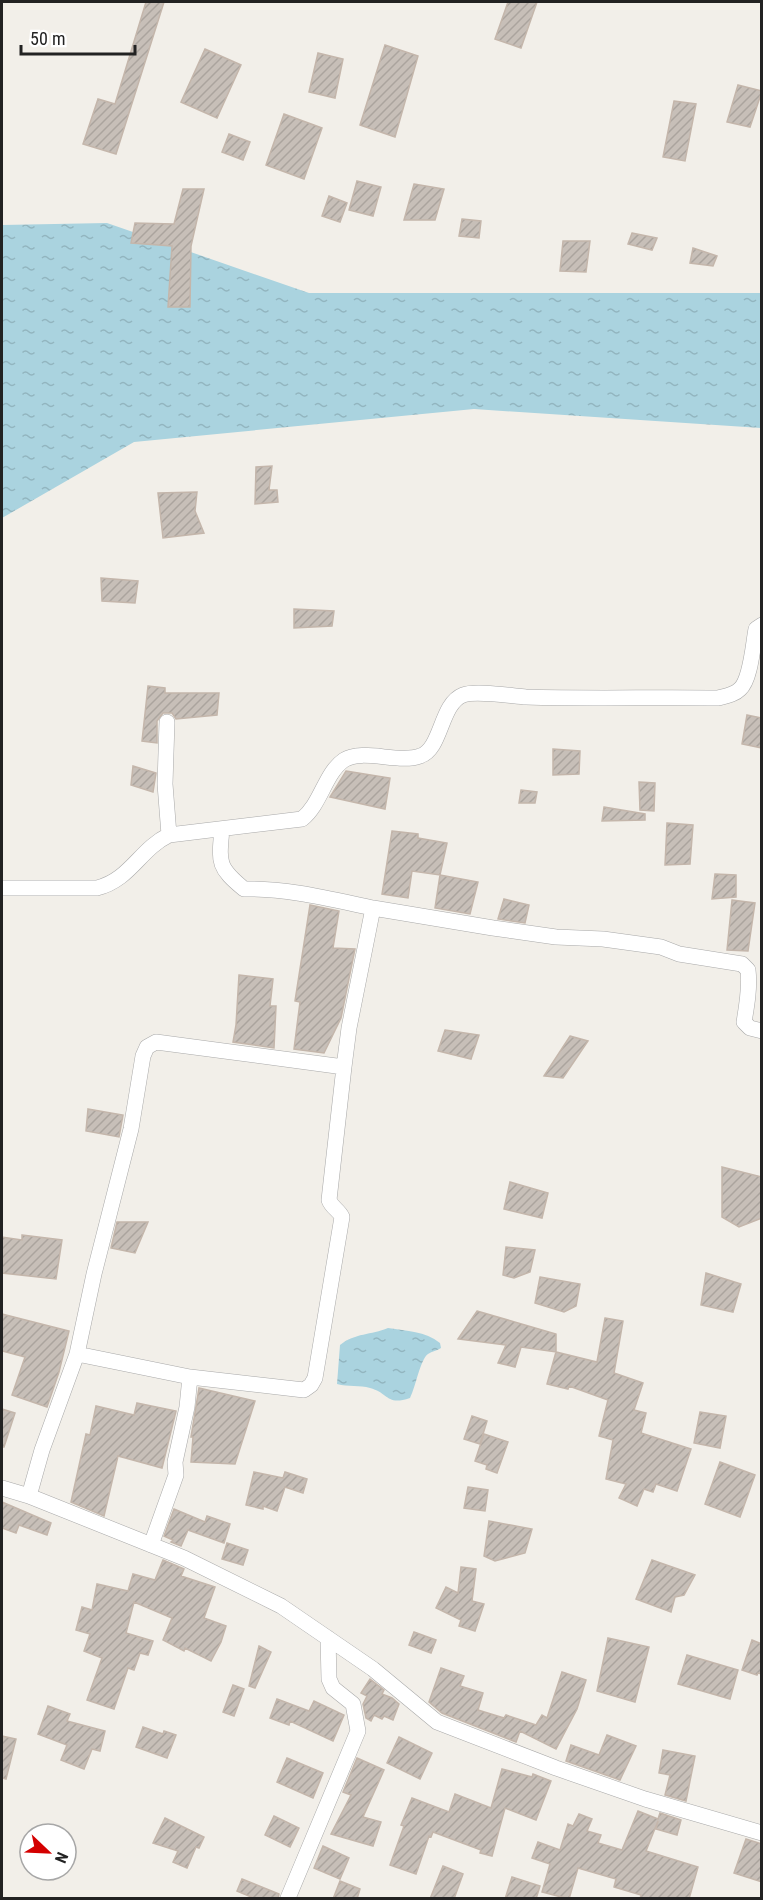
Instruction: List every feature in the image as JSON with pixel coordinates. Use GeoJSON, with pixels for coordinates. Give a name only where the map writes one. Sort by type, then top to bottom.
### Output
{"type":"FeatureCollection","features":[{"type":"Feature","properties":{"kind":"street"},"geometry":{"type":"LineString","coordinates":[[2,888],[76,890],[97,888],[110,885],[126,874],[157,841],[169,835],[302,819],[310,813],[336,769],[344,760],[354,756],[412,759],[423,756],[435,741],[448,708],[455,698],[466,693],[527,697],[708,698],[732,694],[741,689],[746,681],[756,629],[762,625]]}},
{"type":"Feature","properties":{"kind":"street"},"geometry":{"type":"LineString","coordinates":[[167,722],[165,784],[169,835]]}},
{"type":"Feature","properties":{"kind":"street"},"geometry":{"type":"LineString","coordinates":[[222,829],[219,860],[227,875],[244,889],[290,891],[373,908],[493,928],[556,937],[603,939],[742,964],[748,970],[748,1002],[744,1022],[750,1028],[762,1031]]}},
{"type":"Feature","properties":{"kind":"street"},"geometry":{"type":"LineString","coordinates":[[77,1354],[190,1377],[304,1390],[311,1385],[315,1378],[342,1217],[328,1200],[349,1028],[373,908]]}},
{"type":"Feature","properties":{"kind":"street"},"geometry":{"type":"LineString","coordinates":[[29,1496],[42,1450],[77,1354],[92,1281],[131,1129],[142,1056],[147,1047],[156,1042],[344,1067]]}},
{"type":"Feature","properties":{"kind":"street"},"geometry":{"type":"LineString","coordinates":[[151,1545],[176,1475],[175,1462],[187,1407],[190,1377]]}},
{"type":"Feature","properties":{"kind":"street"},"geometry":{"type":"LineString","coordinates":[[2,1488],[29,1496],[194,1563],[280,1606],[373,1669],[436,1722],[634,1795],[762,1833]]}},
{"type":"Feature","properties":{"kind":"street"},"geometry":{"type":"LineString","coordinates":[[288,1899],[358,1731],[353,1704],[333,1688],[329,1679],[328,1638]]}},
{"type":"Feature","properties":{"kind":"water"},"geometry":{"type":"Polygon","coordinates":[[[107,223],[309,293],[761,293],[761,428],[474,409],[134,442],[2,518],[2,225],[107,223]]]}},
{"type":"Feature","properties":{"kind":"water"},"geometry":{"type":"Polygon","coordinates":[[[388,1328],[422,1334],[440,1343],[441,1348],[425,1357],[410,1398],[396,1401],[370,1388],[337,1384],[340,1345],[351,1338],[388,1328]]]}},
{"type":"Feature","properties":{"kind":"building"},"geometry":{"type":"Polygon","coordinates":[[[146,2],[164,2],[116,154],[83,144],[98,99],[115,104],[146,2]]]}},
{"type":"Feature","properties":{"kind":"building"},"geometry":{"type":"Polygon","coordinates":[[[508,2],[537,2],[521,48],[495,39],[508,2]]]}},
{"type":"Feature","properties":{"kind":"building"},"geometry":{"type":"Polygon","coordinates":[[[385,45],[418,56],[395,137],[360,125],[385,45]]]}},
{"type":"Feature","properties":{"kind":"building"},"geometry":{"type":"Polygon","coordinates":[[[205,49],[241,65],[217,118],[181,102],[205,49]]]}},
{"type":"Feature","properties":{"kind":"building"},"geometry":{"type":"Polygon","coordinates":[[[318,53],[343,59],[335,98],[309,92],[318,53]]]}},
{"type":"Feature","properties":{"kind":"building"},"geometry":{"type":"Polygon","coordinates":[[[738,85],[762,91],[750,127],[727,122],[738,85]]]}},
{"type":"Feature","properties":{"kind":"building"},"geometry":{"type":"Polygon","coordinates":[[[674,101],[696,104],[685,161],[663,157],[674,101]]]}},
{"type":"Feature","properties":{"kind":"building"},"geometry":{"type":"Polygon","coordinates":[[[284,114],[322,128],[304,179],[266,165],[284,114]]]}},
{"type":"Feature","properties":{"kind":"building"},"geometry":{"type":"Polygon","coordinates":[[[229,134],[250,142],[243,160],[222,152],[229,134]]]}},
{"type":"Feature","properties":{"kind":"building"},"geometry":{"type":"Polygon","coordinates":[[[357,181],[381,187],[373,216],[349,210],[357,181]]]}},
{"type":"Feature","properties":{"kind":"building"},"geometry":{"type":"Polygon","coordinates":[[[414,184],[444,189],[435,220],[404,220],[414,184]]]}},
{"type":"Feature","properties":{"kind":"building"},"geometry":{"type":"Polygon","coordinates":[[[183,189],[204,189],[191,246],[190,307],[168,307],[172,246],[131,243],[135,223],[174,224],[183,189]]]}},
{"type":"Feature","properties":{"kind":"building"},"geometry":{"type":"Polygon","coordinates":[[[329,196],[347,203],[340,222],[322,216],[329,196]]]}},
{"type":"Feature","properties":{"kind":"building"},"geometry":{"type":"Polygon","coordinates":[[[462,219],[481,221],[479,238],[459,236],[462,219]]]}},
{"type":"Feature","properties":{"kind":"building"},"geometry":{"type":"Polygon","coordinates":[[[632,233],[657,238],[652,250],[628,244],[632,233]]]}},
{"type":"Feature","properties":{"kind":"building"},"geometry":{"type":"Polygon","coordinates":[[[563,241],[590,241],[586,272],[560,271],[563,241]]]}},
{"type":"Feature","properties":{"kind":"building"},"geometry":{"type":"Polygon","coordinates":[[[693,248],[717,256],[713,266],[690,263],[693,248]]]}},
{"type":"Feature","properties":{"kind":"building"},"geometry":{"type":"Polygon","coordinates":[[[272,466],[269,490],[277,490],[278,502],[255,504],[256,467],[272,466]]]}},
{"type":"Feature","properties":{"kind":"building"},"geometry":{"type":"Polygon","coordinates":[[[197,492],[195,511],[204,533],[163,538],[158,493],[197,492]]]}},
{"type":"Feature","properties":{"kind":"building"},"geometry":{"type":"Polygon","coordinates":[[[101,578],[138,581],[135,603],[102,601],[101,578]]]}},
{"type":"Feature","properties":{"kind":"building"},"geometry":{"type":"Polygon","coordinates":[[[294,609],[334,611],[332,626],[294,628],[294,609]]]}},
{"type":"Feature","properties":{"kind":"building"},"geometry":{"type":"Polygon","coordinates":[[[148,686],[165,688],[165,693],[219,693],[217,715],[176,719],[172,713],[163,713],[157,721],[157,743],[142,741],[148,686]]]}},
{"type":"Feature","properties":{"kind":"building"},"geometry":{"type":"Polygon","coordinates":[[[747,715],[762,718],[762,748],[742,744],[747,715]]]}},
{"type":"Feature","properties":{"kind":"building"},"geometry":{"type":"Polygon","coordinates":[[[553,749],[580,751],[579,774],[553,775],[553,749]]]}},
{"type":"Feature","properties":{"kind":"building"},"geometry":{"type":"Polygon","coordinates":[[[133,766],[156,773],[153,792],[131,785],[133,766]]]}},
{"type":"Feature","properties":{"kind":"building"},"geometry":{"type":"Polygon","coordinates":[[[346,771],[390,778],[385,809],[330,797],[346,771]]]}},
{"type":"Feature","properties":{"kind":"building"},"geometry":{"type":"Polygon","coordinates":[[[639,782],[655,783],[654,811],[640,810],[639,782]]]}},
{"type":"Feature","properties":{"kind":"building"},"geometry":{"type":"Polygon","coordinates":[[[521,790],[537,792],[535,803],[519,803],[521,790]]]}},
{"type":"Feature","properties":{"kind":"building"},"geometry":{"type":"Polygon","coordinates":[[[604,807],[645,814],[645,820],[602,821],[604,807]]]}},
{"type":"Feature","properties":{"kind":"building"},"geometry":{"type":"Polygon","coordinates":[[[667,823],[693,825],[690,864],[665,865],[667,823]]]}},
{"type":"Feature","properties":{"kind":"building"},"geometry":{"type":"Polygon","coordinates":[[[392,831],[418,834],[418,838],[447,843],[440,875],[412,871],[408,898],[382,894],[392,831]]]}},
{"type":"Feature","properties":{"kind":"building"},"geometry":{"type":"Polygon","coordinates":[[[715,874],[736,875],[736,897],[712,899],[715,874]]]}},
{"type":"Feature","properties":{"kind":"building"},"geometry":{"type":"Polygon","coordinates":[[[440,875],[478,882],[470,914],[435,908],[440,875]]]}},
{"type":"Feature","properties":{"kind":"building"},"geometry":{"type":"Polygon","coordinates":[[[504,899],[529,905],[525,923],[498,919],[504,899]]]}},
{"type":"Feature","properties":{"kind":"building"},"geometry":{"type":"Polygon","coordinates":[[[732,900],[755,903],[748,951],[727,950],[732,900]]]}},
{"type":"Feature","properties":{"kind":"building"},"geometry":{"type":"Polygon","coordinates":[[[310,905],[339,911],[333,948],[355,949],[341,1018],[324,1053],[294,1049],[300,1002],[295,1001],[310,905]]]}},
{"type":"Feature","properties":{"kind":"building"},"geometry":{"type":"Polygon","coordinates":[[[239,975],[273,979],[270,1006],[276,1006],[274,1048],[233,1042],[239,975]]]}},
{"type":"Feature","properties":{"kind":"building"},"geometry":{"type":"Polygon","coordinates":[[[445,1030],[479,1035],[471,1059],[438,1051],[445,1030]]]}},
{"type":"Feature","properties":{"kind":"building"},"geometry":{"type":"Polygon","coordinates":[[[570,1036],[588,1041],[563,1078],[544,1076],[570,1036]]]}},
{"type":"Feature","properties":{"kind":"building"},"geometry":{"type":"Polygon","coordinates":[[[88,1109],[123,1115],[119,1137],[86,1131],[88,1109]]]}},
{"type":"Feature","properties":{"kind":"building"},"geometry":{"type":"Polygon","coordinates":[[[722,1167],[762,1177],[762,1218],[739,1227],[722,1217],[722,1167]]]}},
{"type":"Feature","properties":{"kind":"building"},"geometry":{"type":"Polygon","coordinates":[[[510,1182],[548,1193],[542,1218],[504,1209],[510,1182]]]}},
{"type":"Feature","properties":{"kind":"building"},"geometry":{"type":"Polygon","coordinates":[[[117,1222],[148,1222],[135,1253],[111,1248],[117,1222]]]}},
{"type":"Feature","properties":{"kind":"building"},"geometry":{"type":"Polygon","coordinates":[[[22,1235],[62,1240],[56,1279],[2,1273],[2,1237],[22,1240],[22,1235]]]}},
{"type":"Feature","properties":{"kind":"building"},"geometry":{"type":"Polygon","coordinates":[[[506,1247],[535,1250],[530,1272],[514,1278],[503,1275],[506,1247]]]}},
{"type":"Feature","properties":{"kind":"building"},"geometry":{"type":"Polygon","coordinates":[[[706,1273],[741,1284],[733,1312],[701,1305],[706,1273]]]}},
{"type":"Feature","properties":{"kind":"building"},"geometry":{"type":"Polygon","coordinates":[[[540,1277],[580,1284],[576,1306],[564,1312],[535,1303],[540,1277]]]}},
{"type":"Feature","properties":{"kind":"building"},"geometry":{"type":"Polygon","coordinates":[[[477,1311],[556,1334],[556,1352],[521,1347],[515,1367],[498,1363],[506,1345],[458,1339],[477,1311]]]}},
{"type":"Feature","properties":{"kind":"building"},"geometry":{"type":"Polygon","coordinates":[[[2,1314],[69,1331],[47,1407],[12,1395],[25,1357],[2,1351],[2,1314]]]}},
{"type":"Feature","properties":{"kind":"building"},"geometry":{"type":"Polygon","coordinates":[[[605,1318],[623,1321],[614,1373],[643,1383],[634,1410],[646,1413],[641,1433],[691,1449],[677,1491],[656,1484],[653,1492],[644,1489],[637,1506],[619,1498],[626,1484],[606,1479],[613,1440],[599,1436],[608,1400],[569,1386],[568,1389],[547,1384],[556,1352],[597,1362],[605,1318]]]}},
{"type":"Feature","properties":{"kind":"building"},"geometry":{"type":"Polygon","coordinates":[[[199,1388],[255,1401],[235,1464],[191,1462],[193,1437],[191,1437],[199,1388]]]}},
{"type":"Feature","properties":{"kind":"building"},"geometry":{"type":"Polygon","coordinates":[[[137,1403],[176,1411],[162,1468],[118,1456],[104,1516],[71,1502],[86,1434],[90,1435],[96,1406],[134,1415],[137,1403]]]}},
{"type":"Feature","properties":{"kind":"building"},"geometry":{"type":"Polygon","coordinates":[[[2,1409],[15,1413],[4,1447],[2,1447],[2,1409]]]}},
{"type":"Feature","properties":{"kind":"building"},"geometry":{"type":"Polygon","coordinates":[[[700,1412],[726,1416],[720,1448],[694,1443],[700,1412]]]}},
{"type":"Feature","properties":{"kind":"building"},"geometry":{"type":"Polygon","coordinates":[[[472,1416],[487,1421],[480,1444],[464,1439],[472,1416]]]}},
{"type":"Feature","properties":{"kind":"building"},"geometry":{"type":"Polygon","coordinates":[[[484,1434],[508,1442],[497,1473],[486,1469],[487,1465],[475,1461],[484,1434]]]}},
{"type":"Feature","properties":{"kind":"building"},"geometry":{"type":"Polygon","coordinates":[[[720,1462],[755,1475],[740,1517],[705,1504],[720,1462]]]}},
{"type":"Feature","properties":{"kind":"building"},"geometry":{"type":"Polygon","coordinates":[[[254,1472],[283,1478],[285,1472],[307,1479],[303,1493],[285,1487],[277,1511],[263,1506],[263,1509],[246,1505],[254,1472]]]}},
{"type":"Feature","properties":{"kind":"building"},"geometry":{"type":"Polygon","coordinates":[[[468,1487],[488,1490],[485,1511],[464,1508],[468,1487]]]}},
{"type":"Feature","properties":{"kind":"building"},"geometry":{"type":"Polygon","coordinates":[[[2,1502],[51,1523],[47,1535],[19,1525],[16,1533],[2,1528],[2,1502]]]}},
{"type":"Feature","properties":{"kind":"building"},"geometry":{"type":"Polygon","coordinates":[[[174,1509],[205,1522],[207,1516],[230,1524],[224,1543],[188,1530],[181,1546],[171,1542],[173,1540],[164,1536],[174,1509]]]}},
{"type":"Feature","properties":{"kind":"building"},"geometry":{"type":"Polygon","coordinates":[[[489,1521],[532,1529],[525,1553],[495,1561],[484,1556],[489,1521]]]}},
{"type":"Feature","properties":{"kind":"building"},"geometry":{"type":"Polygon","coordinates":[[[227,1543],[248,1550],[243,1565],[222,1559],[227,1543]]]}},
{"type":"Feature","properties":{"kind":"building"},"geometry":{"type":"Polygon","coordinates":[[[163,1560],[184,1569],[181,1576],[215,1587],[204,1618],[226,1626],[211,1661],[163,1640],[172,1618],[134,1602],[126,1633],[153,1641],[148,1655],[140,1653],[134,1670],[128,1668],[114,1709],[87,1700],[102,1658],[84,1651],[90,1634],[76,1630],[82,1607],[92,1610],[97,1584],[128,1591],[133,1574],[155,1580],[163,1560]]]}},
{"type":"Feature","properties":{"kind":"building"},"geometry":{"type":"Polygon","coordinates":[[[652,1560],[695,1575],[684,1595],[675,1597],[671,1612],[636,1599],[652,1560]]]}},
{"type":"Feature","properties":{"kind":"building"},"geometry":{"type":"Polygon","coordinates":[[[461,1567],[476,1569],[472,1601],[484,1604],[475,1631],[459,1626],[461,1620],[436,1608],[446,1587],[458,1593],[461,1567]]]}},
{"type":"Feature","properties":{"kind":"building"},"geometry":{"type":"Polygon","coordinates":[[[414,1632],[436,1640],[431,1653],[409,1645],[414,1632]]]}},
{"type":"Feature","properties":{"kind":"building"},"geometry":{"type":"Polygon","coordinates":[[[608,1638],[649,1647],[635,1702],[597,1691],[608,1638]]]}},
{"type":"Feature","properties":{"kind":"building"},"geometry":{"type":"Polygon","coordinates":[[[752,1640],[762,1644],[762,1674],[757,1675],[742,1670],[752,1640]]]}},
{"type":"Feature","properties":{"kind":"building"},"geometry":{"type":"Polygon","coordinates":[[[259,1646],[271,1652],[255,1688],[249,1686],[259,1646]]]}},
{"type":"Feature","properties":{"kind":"building"},"geometry":{"type":"Polygon","coordinates":[[[687,1655],[738,1670],[730,1699],[678,1684],[687,1655]]]}},
{"type":"Feature","properties":{"kind":"building"},"geometry":{"type":"Polygon","coordinates":[[[441,1668],[464,1676],[460,1686],[483,1693],[478,1710],[504,1718],[506,1715],[536,1725],[542,1715],[547,1718],[562,1672],[586,1680],[577,1709],[556,1749],[520,1731],[516,1742],[442,1713],[429,1702],[441,1668]]]}},
{"type":"Feature","properties":{"kind":"building"},"geometry":{"type":"Polygon","coordinates":[[[370,1679],[384,1690],[382,1694],[399,1704],[393,1720],[384,1716],[382,1719],[374,1715],[371,1721],[366,1718],[363,1704],[367,1696],[361,1693],[370,1679]]]}},
{"type":"Feature","properties":{"kind":"building"},"geometry":{"type":"Polygon","coordinates":[[[233,1685],[244,1689],[234,1716],[223,1712],[233,1685]]]}},
{"type":"Feature","properties":{"kind":"building"},"geometry":{"type":"Polygon","coordinates":[[[277,1699],[309,1711],[314,1701],[344,1715],[333,1741],[290,1721],[289,1725],[270,1718],[277,1699]]]}},
{"type":"Feature","properties":{"kind":"building"},"geometry":{"type":"Polygon","coordinates":[[[48,1706],[70,1714],[67,1721],[105,1731],[100,1751],[92,1749],[84,1769],[61,1760],[67,1745],[38,1734],[48,1706]]]}},
{"type":"Feature","properties":{"kind":"building"},"geometry":{"type":"Polygon","coordinates":[[[143,1727],[163,1734],[164,1731],[176,1735],[167,1758],[136,1747],[143,1727]]]}},
{"type":"Feature","properties":{"kind":"building"},"geometry":{"type":"Polygon","coordinates":[[[607,1735],[636,1746],[620,1780],[566,1761],[571,1745],[599,1755],[607,1735]]]}},
{"type":"Feature","properties":{"kind":"building"},"geometry":{"type":"Polygon","coordinates":[[[2,1736],[16,1739],[6,1779],[2,1778],[2,1736]]]}},
{"type":"Feature","properties":{"kind":"building"},"geometry":{"type":"Polygon","coordinates":[[[399,1737],[432,1753],[420,1779],[387,1763],[399,1737]]]}},
{"type":"Feature","properties":{"kind":"building"},"geometry":{"type":"Polygon","coordinates":[[[663,1750],[695,1756],[686,1801],[665,1795],[670,1775],[659,1773],[663,1750]]]}},
{"type":"Feature","properties":{"kind":"building"},"geometry":{"type":"Polygon","coordinates":[[[287,1758],[323,1773],[313,1798],[277,1782],[287,1758]]]}},
{"type":"Feature","properties":{"kind":"building"},"geometry":{"type":"Polygon","coordinates":[[[357,1758],[384,1770],[363,1817],[381,1822],[373,1846],[331,1834],[351,1795],[343,1792],[357,1758]]]}},
{"type":"Feature","properties":{"kind":"building"},"geometry":{"type":"Polygon","coordinates":[[[502,1769],[532,1777],[533,1774],[551,1781],[536,1820],[505,1808],[492,1856],[433,1832],[431,1837],[429,1836],[416,1874],[390,1865],[404,1826],[401,1825],[412,1798],[449,1812],[455,1794],[491,1808],[502,1769]]]}},
{"type":"Feature","properties":{"kind":"building"},"geometry":{"type":"Polygon","coordinates":[[[638,1811],[658,1819],[660,1813],[681,1820],[677,1835],[656,1829],[658,1821],[646,1851],[698,1867],[689,1899],[640,1899],[641,1895],[614,1887],[616,1879],[578,1868],[569,1899],[542,1892],[550,1864],[532,1858],[538,1842],[560,1850],[568,1824],[573,1826],[579,1814],[592,1819],[587,1831],[601,1835],[598,1843],[622,1850],[638,1811]]]}},
{"type":"Feature","properties":{"kind":"building"},"geometry":{"type":"Polygon","coordinates":[[[274,1816],[299,1828],[290,1847],[265,1835],[274,1816]]]}},
{"type":"Feature","properties":{"kind":"building"},"geometry":{"type":"Polygon","coordinates":[[[165,1818],[204,1837],[199,1848],[196,1847],[187,1868],[173,1862],[178,1851],[153,1843],[165,1818]]]}},
{"type":"Feature","properties":{"kind":"building"},"geometry":{"type":"Polygon","coordinates":[[[746,1839],[762,1844],[762,1882],[734,1873],[746,1839]]]}},
{"type":"Feature","properties":{"kind":"building"},"geometry":{"type":"Polygon","coordinates":[[[323,1846],[349,1858],[340,1879],[314,1868],[323,1846]]]}},
{"type":"Feature","properties":{"kind":"building"},"geometry":{"type":"Polygon","coordinates":[[[443,1866],[463,1874],[454,1899],[430,1899],[443,1866]]]}},
{"type":"Feature","properties":{"kind":"building"},"geometry":{"type":"Polygon","coordinates":[[[512,1877],[540,1886],[536,1899],[505,1899],[512,1877]]]}},
{"type":"Feature","properties":{"kind":"building"},"geometry":{"type":"Polygon","coordinates":[[[242,1879],[279,1894],[278,1899],[256,1899],[237,1891],[242,1879]]]}},
{"type":"Feature","properties":{"kind":"building"},"geometry":{"type":"Polygon","coordinates":[[[340,1881],[360,1889],[357,1899],[333,1899],[340,1881]]]}}]}
